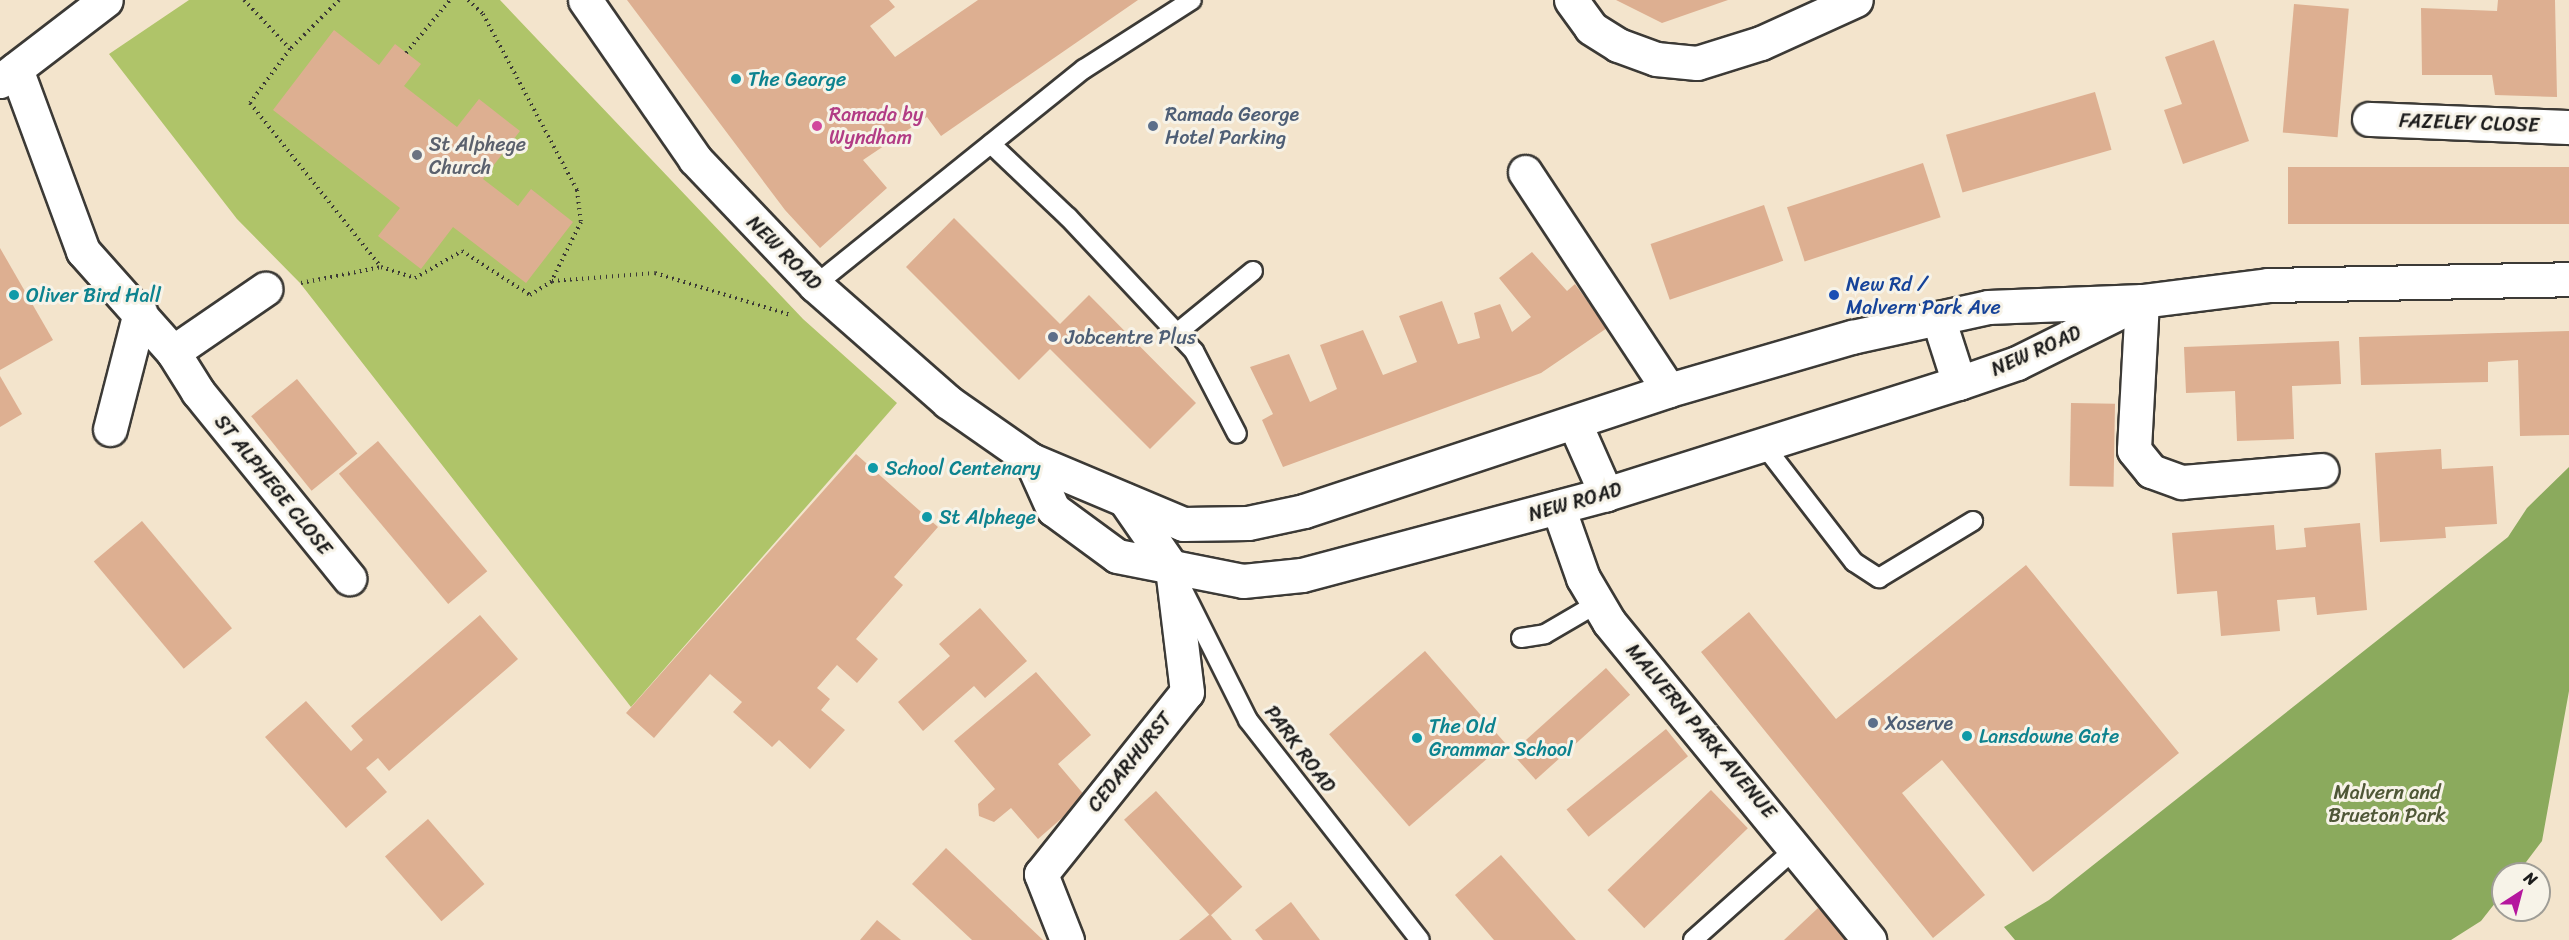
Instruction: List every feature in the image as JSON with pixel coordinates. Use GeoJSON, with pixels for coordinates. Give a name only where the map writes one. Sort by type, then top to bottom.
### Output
{"type":"FeatureCollection","features":[{"type":"Feature","properties":{"kind":"street"},"geometry":{"type":"LineString","coordinates":[[8,75],[106,0]]}},
{"type":"Feature","properties":{"kind":"street","name":"NEW ROAD"},"geometry":{"type":"LineString","coordinates":[[585,0],[695,159],[815,285],[948,402],[1030,460],[1183,524],[1248,523],[1304,511],[1575,424],[1669,390],[1938,318],[1988,307],[2142,301],[2268,285],[2569,279]]}},
{"type":"Feature","properties":{"kind":"street"},"geometry":{"type":"LineString","coordinates":[[1571,0],[1591,28],[1618,45],[1656,59],[1696,63],[1761,43],[1856,0]]}},
{"type":"Feature","properties":{"kind":"street","name":"ST ALPHEGE CLOSE"},"geometry":{"type":"LineString","coordinates":[[8,75],[83,251],[140,312],[173,352],[198,392],[348,578]]}},
{"type":"Feature","properties":{"kind":"street","name":"FAZELEY CLOSE"},"geometry":{"type":"LineString","coordinates":[[2369,119],[2569,127]]}},
{"type":"Feature","properties":{"kind":"street"},"geometry":{"type":"LineString","coordinates":[[1525,172],[1669,390]]}},
{"type":"Feature","properties":{"kind":"street"},"geometry":{"type":"LineString","coordinates":[[173,352],[265,289]]}},
{"type":"Feature","properties":{"kind":"street"},"geometry":{"type":"LineString","coordinates":[[2142,301],[2134,450],[2151,471],[2182,482],[2321,470]]}},
{"type":"Feature","properties":{"kind":"street","name":"NEW ROAD"},"geometry":{"type":"LineString","coordinates":[[1030,460],[1053,509],[1117,556],[1243,581],[1302,574],[1606,494],[1959,383],[2017,363],[2142,301]]}},
{"type":"Feature","properties":{"kind":"street"},"geometry":{"type":"LineString","coordinates":[[111,429],[140,312]]}},
{"type":"Feature","properties":{"kind":"street"},"geometry":{"type":"LineString","coordinates":[[1938,318],[1959,383]]}},
{"type":"Feature","properties":{"kind":"street"},"geometry":{"type":"LineString","coordinates":[[1575,424],[1606,494]]}},
{"type":"Feature","properties":{"kind":"street"},"geometry":{"type":"LineString","coordinates":[[1125,500],[1172,568]]}},
{"type":"Feature","properties":{"kind":"street","name":"MALVERN PARK AVENUE"},"geometry":{"type":"LineString","coordinates":[[1558,507],[1583,578],[1598,603],[1797,847],[1869,940]]}},
{"type":"Feature","properties":{"kind":"street","name":"CEDARHURST"},"geometry":{"type":"LineString","coordinates":[[1067,940],[1041,874],[1187,692],[1172,568]]}},
{"type":"Feature","properties":{"kind":"lane"},"geometry":{"type":"LineString","coordinates":[[815,285],[1084,69],[1192,0]]}},
{"type":"Feature","properties":{"kind":"lane"},"geometry":{"type":"LineString","coordinates":[[991,144],[1177,333],[1224,401],[1237,434]]}},
{"type":"Feature","properties":{"kind":"lane"},"geometry":{"type":"LineString","coordinates":[[1177,333],[1253,271]]}},
{"type":"Feature","properties":{"kind":"lane"},"geometry":{"type":"LineString","coordinates":[[1763,444],[1854,562],[1879,578],[1973,521]]}},
{"type":"Feature","properties":{"kind":"lane","name":"PARK ROAD"},"geometry":{"type":"LineString","coordinates":[[1172,568],[1248,720],[1420,940]]}},
{"type":"Feature","properties":{"kind":"lane"},"geometry":{"type":"LineString","coordinates":[[1521,638],[1545,634],[1598,603]]}},
{"type":"Feature","properties":{"kind":"lane"},"geometry":{"type":"LineString","coordinates":[[1693,940],[1797,847]]}},
{"type":"Feature","properties":{"kind":"path"},"geometry":{"type":"LineString","coordinates":[[244,0],[290,49]]}},
{"type":"Feature","properties":{"kind":"path"},"geometry":{"type":"LineString","coordinates":[[339,0],[290,49],[250,103],[381,267]]}},
{"type":"Feature","properties":{"kind":"path"},"geometry":{"type":"LineString","coordinates":[[406,53],[450,0]]}},
{"type":"Feature","properties":{"kind":"path"},"geometry":{"type":"LineString","coordinates":[[468,0],[483,14],[577,190],[581,222],[552,281]]}},
{"type":"Feature","properties":{"kind":"path"},"geometry":{"type":"LineString","coordinates":[[265,289],[381,267],[415,278],[462,252],[530,295],[552,281],[655,273],[803,319]]}},
{"type":"Feature","properties":{"kind":"green space"},"geometry":{"type":"Polygon","coordinates":[[[189,0],[500,0],[803,319],[897,403],[631,707],[300,283],[237,219],[109,54],[189,0]]]}},
{"type":"Feature","properties":{"kind":"green space","name":"Malvern and Brueton Park"},"geometry":{"type":"Polygon","coordinates":[[[2569,467],[2569,691],[2542,841],[2526,862],[2491,862],[2491,908],[2481,921],[2451,940],[2015,940],[2004,927],[2049,900],[2508,537],[2527,508],[2569,467]]]}},
{"type":"Feature","properties":{"kind":"building","name":"Ramada by Wyndham"},"geometry":{"type":"Polygon","coordinates":[[[627,0],[889,0],[895,7],[870,26],[895,57],[978,0],[1138,0],[941,136],[927,117],[863,160],[887,188],[820,248],[785,210],[627,0]]]}},
{"type":"Feature","properties":{"kind":"building"},"geometry":{"type":"Polygon","coordinates":[[[1616,0],[1728,0],[1662,23],[1616,0]]]}},
{"type":"Feature","properties":{"kind":"building"},"geometry":{"type":"Polygon","coordinates":[[[2498,0],[2555,0],[2557,97],[2495,95],[2492,75],[2422,75],[2421,8],[2497,11],[2498,0]]]}},
{"type":"Feature","properties":{"kind":"building"},"geometry":{"type":"Polygon","coordinates":[[[2294,4],[2349,9],[2338,137],[2283,133],[2294,4]]]}},
{"type":"Feature","properties":{"kind":"building","name":"St Alphege Church"},"geometry":{"type":"Polygon","coordinates":[[[334,30],[379,65],[395,44],[421,64],[404,86],[457,127],[479,99],[520,131],[483,179],[518,206],[531,189],[573,222],[526,283],[453,227],[421,269],[378,236],[400,208],[273,110],[334,30]]]}},
{"type":"Feature","properties":{"kind":"building"},"geometry":{"type":"Polygon","coordinates":[[[2214,40],[2249,141],[2183,164],[2164,110],[2182,104],[2165,57],[2214,40]]]}},
{"type":"Feature","properties":{"kind":"building"},"geometry":{"type":"Polygon","coordinates":[[[2095,92],[2112,150],[1963,192],[1946,135],[2095,92]]]}},
{"type":"Feature","properties":{"kind":"building"},"geometry":{"type":"Polygon","coordinates":[[[1923,163],[1941,217],[1805,261],[1787,207],[1923,163]]]}},
{"type":"Feature","properties":{"kind":"building"},"geometry":{"type":"Polygon","coordinates":[[[2288,167],[2569,167],[2569,224],[2288,224],[2288,167]]]}},
{"type":"Feature","properties":{"kind":"building"},"geometry":{"type":"Polygon","coordinates":[[[1764,205],[1783,261],[1670,300],[1651,244],[1764,205]]]}},
{"type":"Feature","properties":{"kind":"building","name":"Jobcentre Plus"},"geometry":{"type":"Polygon","coordinates":[[[954,218],[1060,324],[1089,295],[1196,403],[1150,449],[1050,349],[1019,380],[906,267],[954,218]]]}},
{"type":"Feature","properties":{"kind":"building","name":"Oliver Bird Hall"},"geometry":{"type":"Polygon","coordinates":[[[0,248],[53,340],[0,370],[0,248]]]}},
{"type":"Feature","properties":{"kind":"building"},"geometry":{"type":"Polygon","coordinates":[[[1532,252],[1567,291],[1575,284],[1607,328],[1541,373],[1283,467],[1262,420],[1273,414],[1250,367],[1289,354],[1310,402],[1337,389],[1320,345],[1363,330],[1383,375],[1417,362],[1399,316],[1442,301],[1458,344],[1480,338],[1474,313],[1500,304],[1512,332],[1531,317],[1499,278],[1532,252]]]}},
{"type":"Feature","properties":{"kind":"building"},"geometry":{"type":"Polygon","coordinates":[[[2569,331],[2569,435],[2520,436],[2518,360],[2488,362],[2488,382],[2361,385],[2359,337],[2569,331]]]}},
{"type":"Feature","properties":{"kind":"building"},"geometry":{"type":"Polygon","coordinates":[[[2339,341],[2341,384],[2292,386],[2294,439],[2237,441],[2235,391],[2186,393],[2184,347],[2339,341]]]}},
{"type":"Feature","properties":{"kind":"building"},"geometry":{"type":"Polygon","coordinates":[[[0,376],[22,414],[0,427],[0,376]]]}},
{"type":"Feature","properties":{"kind":"building"},"geometry":{"type":"Polygon","coordinates":[[[297,379],[357,454],[312,491],[251,416],[297,379]]]}},
{"type":"Feature","properties":{"kind":"building"},"geometry":{"type":"Polygon","coordinates":[[[2071,403],[2115,404],[2114,487],[2070,486],[2071,403]]]}},
{"type":"Feature","properties":{"kind":"building"},"geometry":{"type":"Polygon","coordinates":[[[378,441],[487,571],[448,604],[339,474],[378,441]]]}},
{"type":"Feature","properties":{"kind":"building"},"geometry":{"type":"Polygon","coordinates":[[[2441,449],[2442,469],[2493,466],[2497,524],[2445,527],[2446,538],[2380,542],[2375,453],[2441,449]]]}},
{"type":"Feature","properties":{"kind":"building"},"geometry":{"type":"Polygon","coordinates":[[[856,454],[938,527],[894,577],[903,585],[856,639],[878,659],[857,683],[837,665],[817,688],[830,699],[821,710],[845,730],[810,769],[779,740],[772,747],[733,712],[742,702],[710,674],[654,738],[626,713],[856,454]]]}},
{"type":"Feature","properties":{"kind":"building"},"geometry":{"type":"Polygon","coordinates":[[[142,521],[232,628],[184,669],[94,561],[142,521]]]}},
{"type":"Feature","properties":{"kind":"building"},"geometry":{"type":"Polygon","coordinates":[[[2360,523],[2367,610],[2317,615],[2315,597],[2277,600],[2280,631],[2221,636],[2217,591],[2177,594],[2172,533],[2274,525],[2276,550],[2306,547],[2304,528],[2360,523]]]}},
{"type":"Feature","properties":{"kind":"building","name":"Lansdowne Gate"},"geometry":{"type":"Polygon","coordinates":[[[2026,565],[2179,753],[2033,872],[1942,760],[1902,793],[1985,895],[1933,938],[1701,652],[1749,612],[1836,719],[2026,565]]]}},
{"type":"Feature","properties":{"kind":"building"},"geometry":{"type":"Polygon","coordinates":[[[980,608],[1027,661],[985,698],[974,686],[923,731],[898,702],[950,656],[939,644],[980,608]]]}},
{"type":"Feature","properties":{"kind":"building"},"geometry":{"type":"Polygon","coordinates":[[[480,615],[518,659],[389,771],[378,758],[366,768],[387,792],[346,828],[265,737],[306,701],[351,751],[363,740],[351,726],[480,615]]]}},
{"type":"Feature","properties":{"kind":"building","name":"The Old Grammar School"},"geometry":{"type":"Polygon","coordinates":[[[1425,651],[1505,743],[1409,826],[1329,734],[1425,651]]]}},
{"type":"Feature","properties":{"kind":"building"},"geometry":{"type":"Polygon","coordinates":[[[1606,668],[1630,695],[1536,780],[1512,753],[1606,668]]]}},
{"type":"Feature","properties":{"kind":"building"},"geometry":{"type":"Polygon","coordinates":[[[1036,672],[1091,735],[1058,764],[1086,797],[1038,839],[1011,808],[994,822],[979,816],[978,804],[995,789],[954,741],[1036,672]]]}},
{"type":"Feature","properties":{"kind":"building"},"geometry":{"type":"Polygon","coordinates":[[[1666,729],[1688,756],[1589,837],[1567,810],[1666,729]]]}},
{"type":"Feature","properties":{"kind":"building"},"geometry":{"type":"Polygon","coordinates":[[[1711,790],[1748,828],[1644,928],[1607,890],[1711,790]]]}},
{"type":"Feature","properties":{"kind":"building"},"geometry":{"type":"Polygon","coordinates":[[[1156,791],[1242,887],[1210,916],[1124,820],[1156,791]]]}},
{"type":"Feature","properties":{"kind":"building"},"geometry":{"type":"Polygon","coordinates":[[[428,819],[484,884],[441,921],[385,856],[428,819]]]}},
{"type":"Feature","properties":{"kind":"building"},"geometry":{"type":"Polygon","coordinates":[[[946,848],[1043,940],[972,940],[912,884],[946,848]]]}},
{"type":"Feature","properties":{"kind":"building"},"geometry":{"type":"Polygon","coordinates":[[[1501,855],[1576,940],[1494,940],[1455,895],[1501,855]]]}},
{"type":"Feature","properties":{"kind":"building"},"geometry":{"type":"Polygon","coordinates":[[[1291,902],[1320,940],[1263,940],[1255,930],[1291,902]]]}},
{"type":"Feature","properties":{"kind":"building"},"geometry":{"type":"Polygon","coordinates":[[[1818,908],[1849,940],[1784,940],[1818,908]]]}},
{"type":"Feature","properties":{"kind":"building"},"geometry":{"type":"Polygon","coordinates":[[[1210,914],[1232,940],[1179,940],[1210,914]]]}},
{"type":"Feature","properties":{"kind":"building"},"geometry":{"type":"Polygon","coordinates":[[[877,920],[901,940],[860,940],[877,920]]]}},
{"type":"Feature","properties":{"kind":"place","name":"The George"},"geometry":{"type":"Point","coordinates":[736,79]}},
{"type":"Feature","properties":{"kind":"place","name":"Ramada by Wyndham"},"geometry":{"type":"Point","coordinates":[817,126]}},
{"type":"Feature","properties":{"kind":"place","name":"Ramada George Hotel Parking"},"geometry":{"type":"Point","coordinates":[1153,126]}},
{"type":"Feature","properties":{"kind":"place","name":"St Alphege Church"},"geometry":{"type":"Point","coordinates":[417,155]}},
{"type":"Feature","properties":{"kind":"place","name":"Oliver Bird Hall"},"geometry":{"type":"Point","coordinates":[14,295]}},
{"type":"Feature","properties":{"kind":"place","name":"New Rd / Malvern Park Ave"},"geometry":{"type":"Point","coordinates":[1834,295]}},
{"type":"Feature","properties":{"kind":"place","name":"Jobcentre Plus"},"geometry":{"type":"Point","coordinates":[1053,337]}},
{"type":"Feature","properties":{"kind":"place","name":"School Centenary"},"geometry":{"type":"Point","coordinates":[873,468]}},
{"type":"Feature","properties":{"kind":"place","name":"St Alphege"},"geometry":{"type":"Point","coordinates":[927,517]}},
{"type":"Feature","properties":{"kind":"place","name":"Xoserve"},"geometry":{"type":"Point","coordinates":[1873,723]}},
{"type":"Feature","properties":{"kind":"place","name":"Lansdowne Gate"},"geometry":{"type":"Point","coordinates":[1967,736]}},
{"type":"Feature","properties":{"kind":"place","name":"The Old Grammar School"},"geometry":{"type":"Point","coordinates":[1417,738]}}]}
